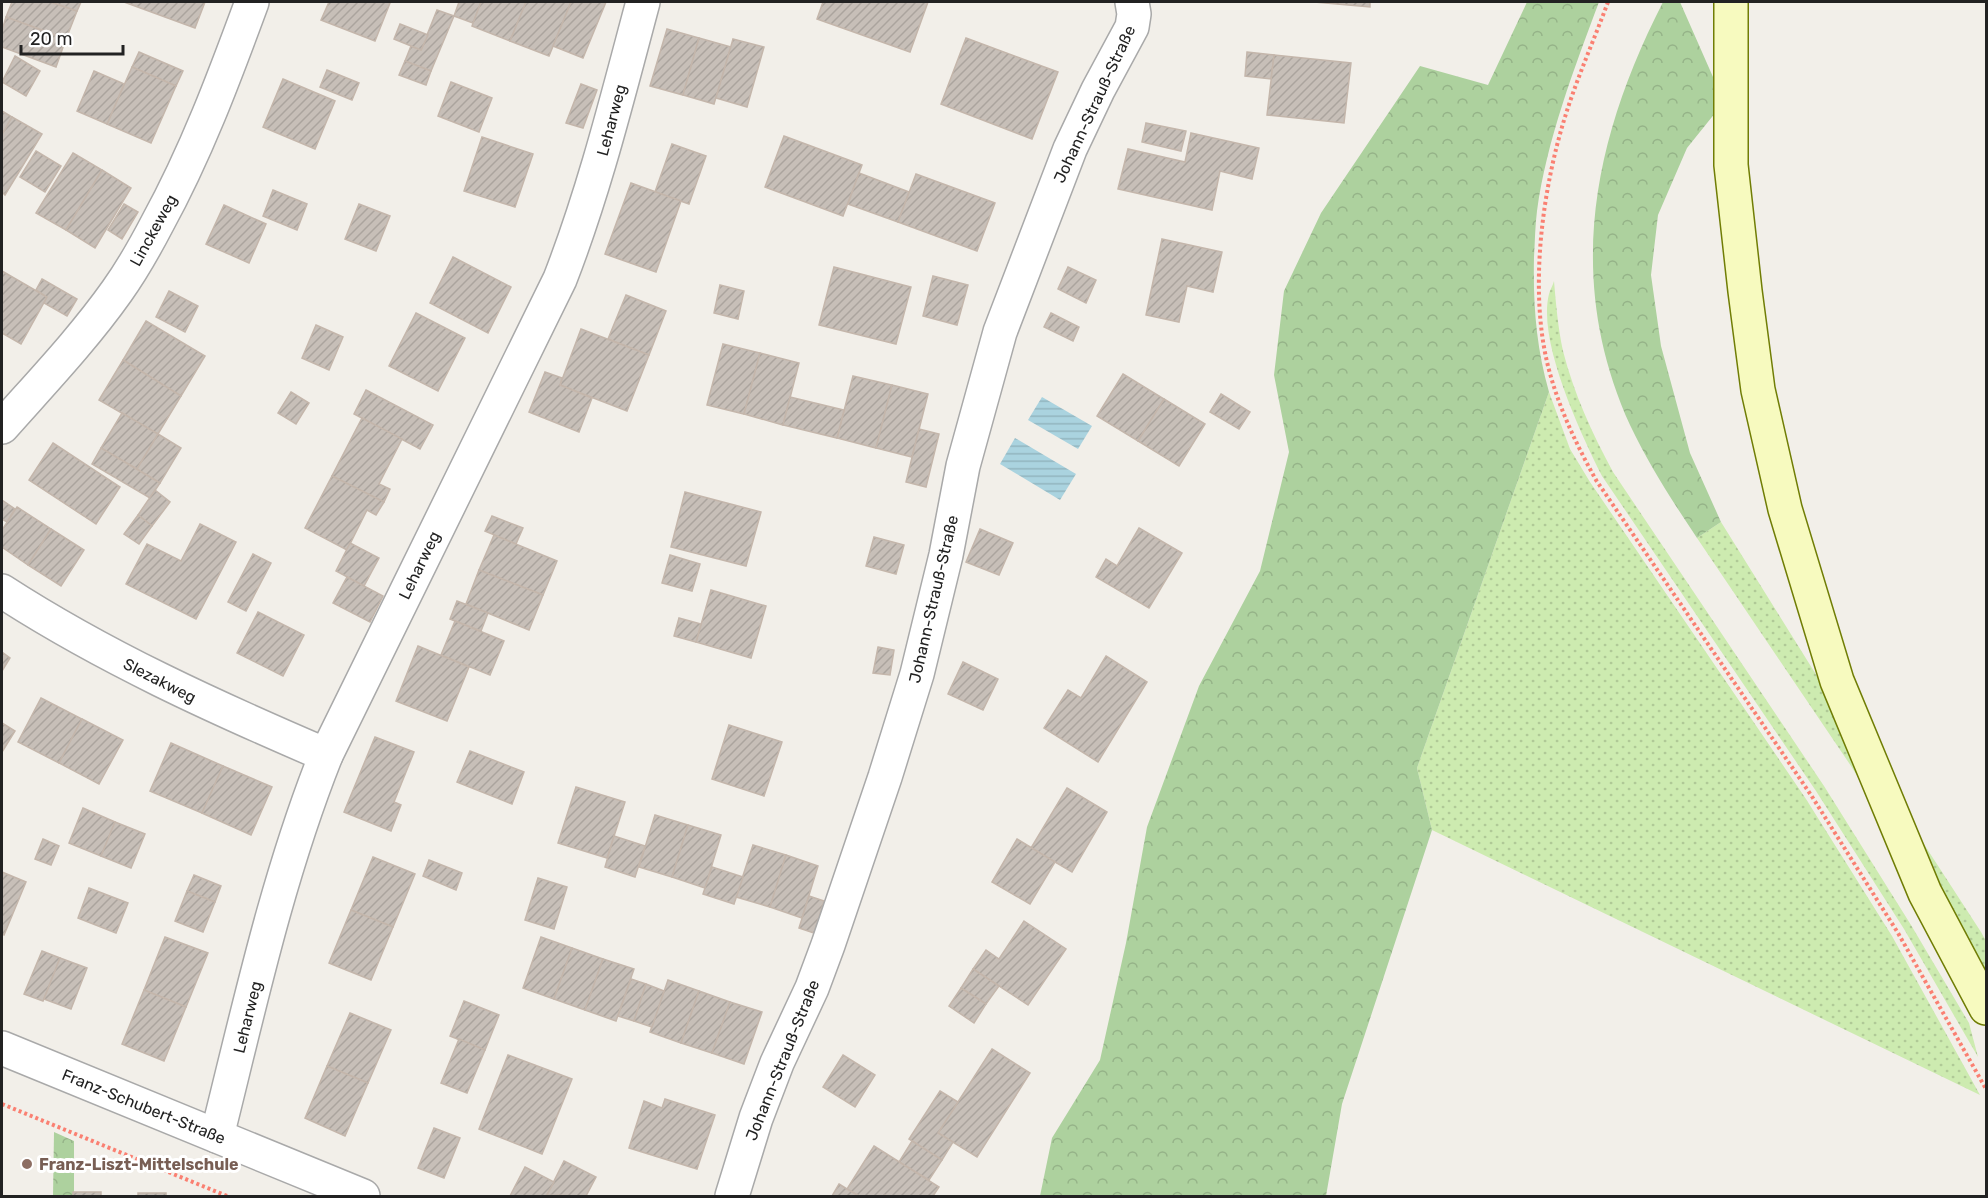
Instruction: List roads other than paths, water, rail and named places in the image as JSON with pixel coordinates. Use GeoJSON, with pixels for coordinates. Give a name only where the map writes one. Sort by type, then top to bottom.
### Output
{"type":"FeatureCollection","features":[{"type":"Feature","properties":{"kind":"main road"},"geometry":{"type":"LineString","coordinates":[[1731,2],[1731,165],[1758,390],[1785,509],[1837,681],[1925,893],[1986,1008]]}},
{"type":"Feature","properties":{"kind":"street","name":"Linckeweg"},"geometry":{"type":"LineString","coordinates":[[2,427],[13,395],[98,317],[119,289],[145,246],[175,191],[204,129],[252,2]]}},
{"type":"Feature","properties":{"kind":"street","name":"Leharweg"},"geometry":{"type":"LineString","coordinates":[[217,1136],[305,808],[326,755],[560,279],[581,225],[607,139],[643,2]]}},
{"type":"Feature","properties":{"kind":"street","name":"Johann-Strauß-Straße"},"geometry":{"type":"LineString","coordinates":[[732,1197],[760,1107],[777,1063],[812,988],[889,766],[925,640],[946,555],[963,466],[1000,332],[1070,149],[1132,27],[1133,2]]}},
{"type":"Feature","properties":{"kind":"street","name":"Slezakweg"},"geometry":{"type":"LineString","coordinates":[[2,591],[86,642],[167,684],[326,755]]}},
{"type":"Feature","properties":{"kind":"street","name":"Franz-Schubert-Straße"},"geometry":{"type":"LineString","coordinates":[[2,1048],[217,1136],[321,1188],[363,1197]]}},
{"type":"Feature","properties":{"kind":"water"},"geometry":{"type":"Polygon","coordinates":[[[1042,397],[1092,426],[1078,449],[1028,420],[1042,397]]]}},
{"type":"Feature","properties":{"kind":"water"},"geometry":{"type":"Polygon","coordinates":[[[1015,438],[1076,474],[1060,500],[1000,464],[1015,438]]]}},
{"type":"Feature","properties":{"kind":"place","name":"Franz-Liszt-Mittelschule"},"geometry":{"type":"Point","coordinates":[27,1164]}}]}
